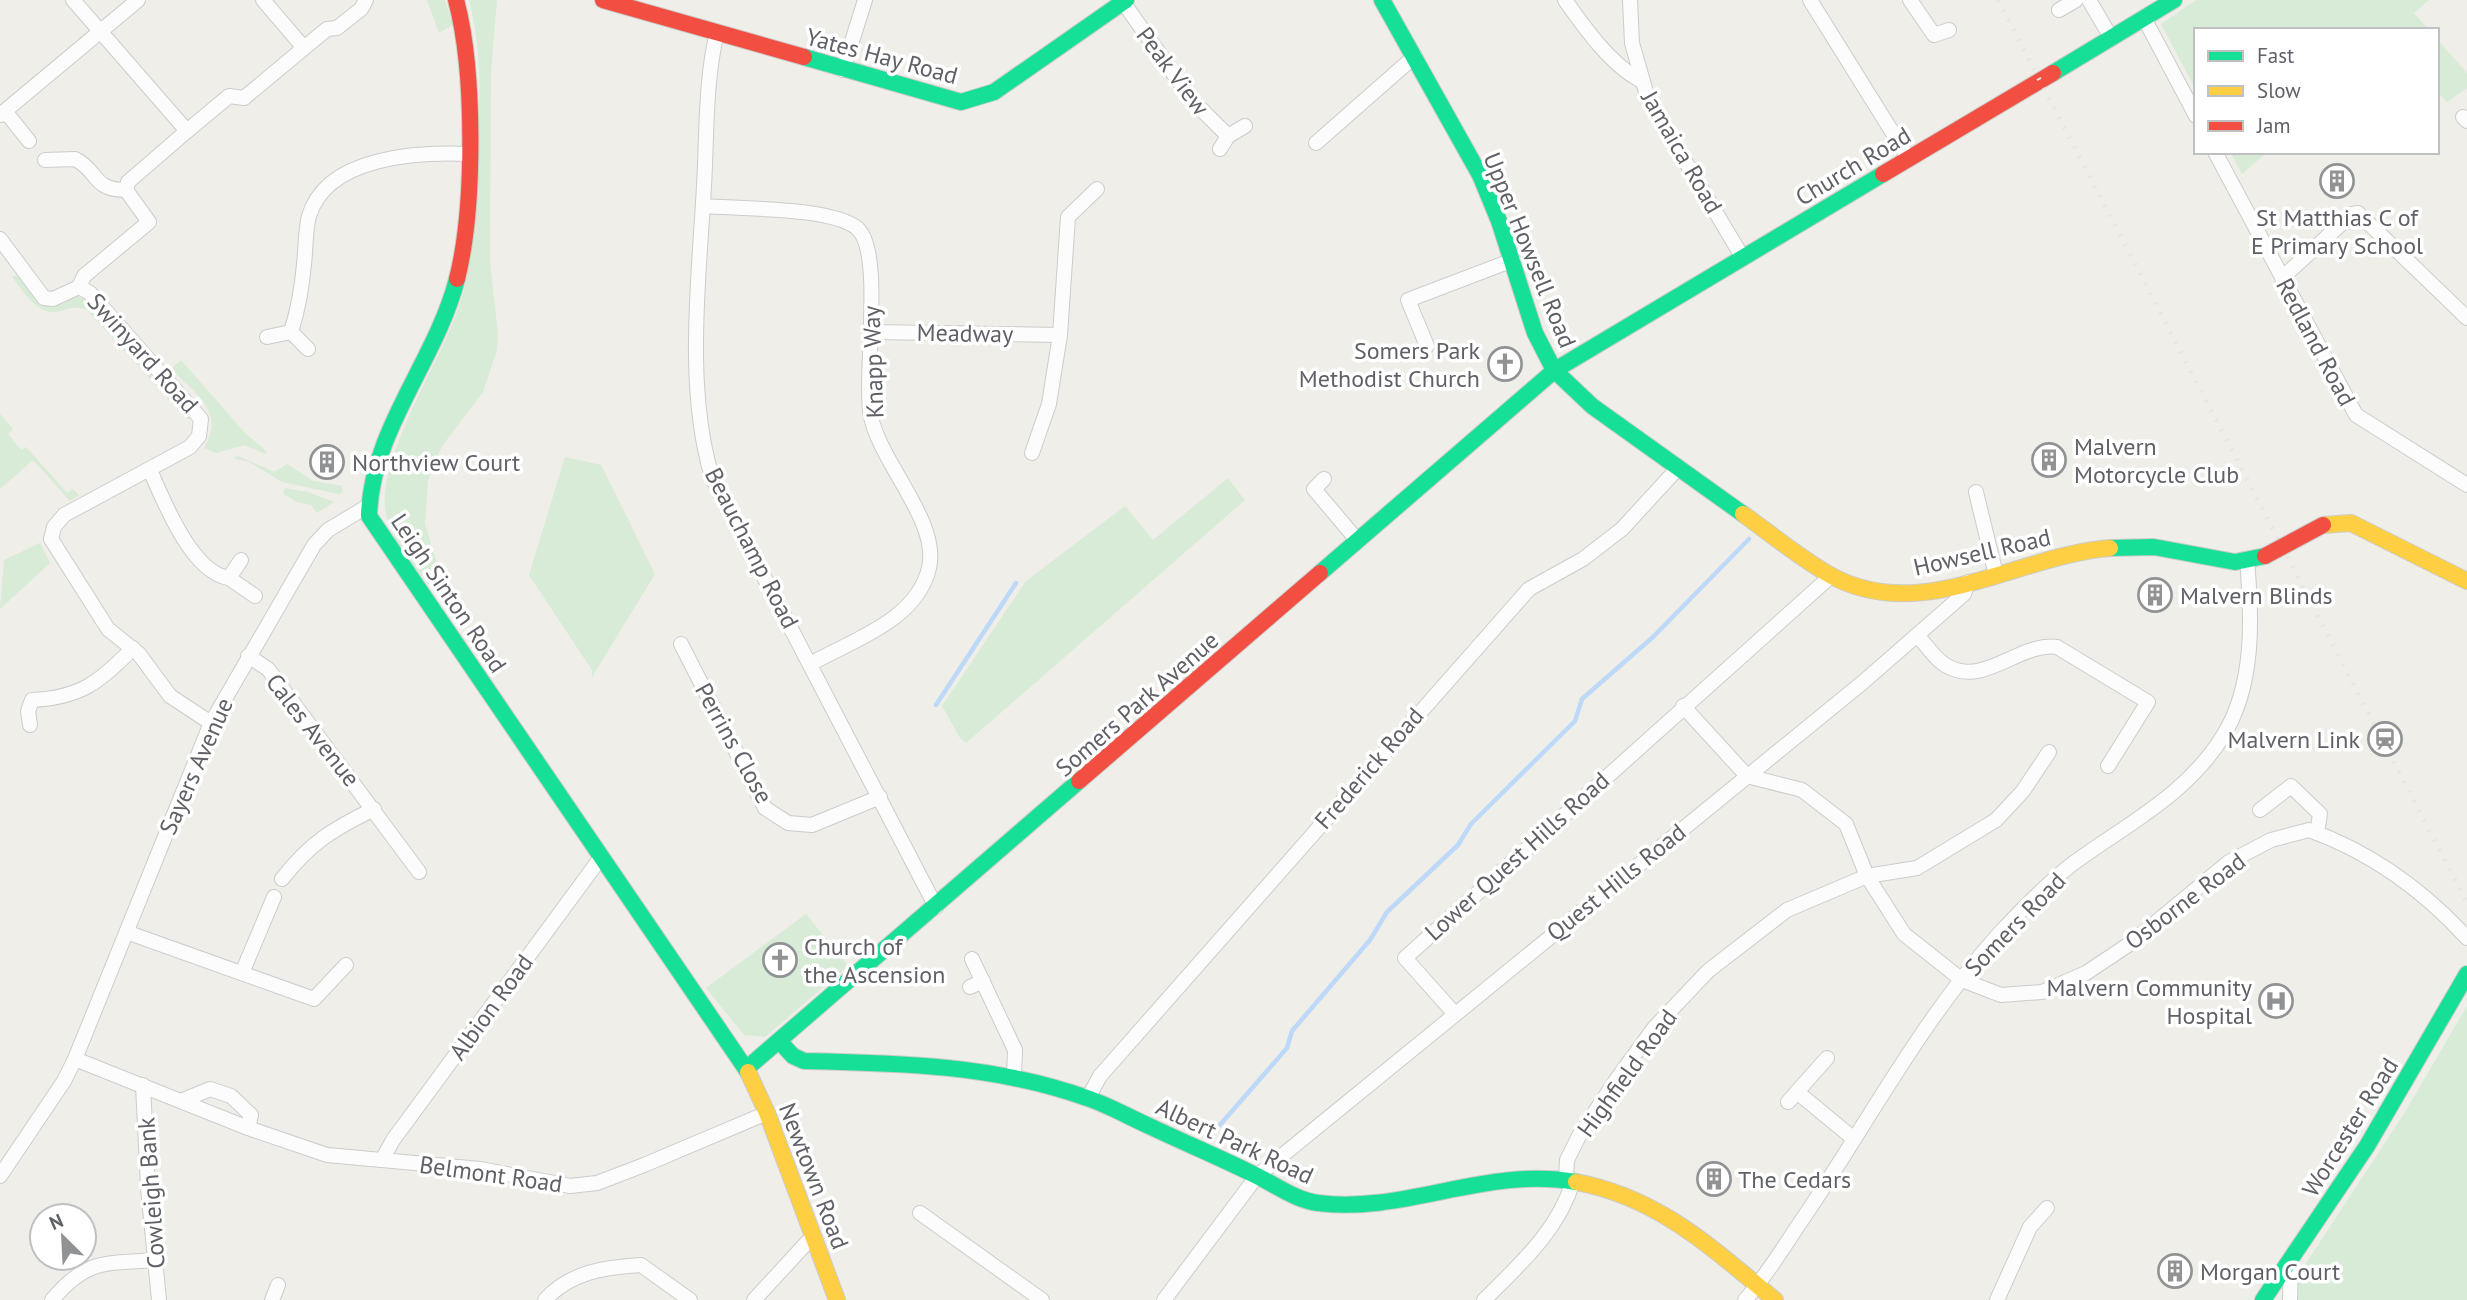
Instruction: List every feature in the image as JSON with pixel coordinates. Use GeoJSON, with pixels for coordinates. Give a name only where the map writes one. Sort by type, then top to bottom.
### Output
{"type":"FeatureCollection","features":[{"type":"Feature","properties":{"kind":"main road","name":"Leigh Sinton Road"},"geometry":{"type":"LineString","coordinates":[[456,0],[469,84],[466,219],[457,284],[389,437],[368,506],[375,527],[747,1069]]}},
{"type":"Feature","properties":{"kind":"main road","name":"Yates Hay Road"},"geometry":{"type":"LineString","coordinates":[[603,0],[961,102],[979,99],[1124,1]]}},
{"type":"Feature","properties":{"kind":"main road","name":"Upper Howsell Road"},"geometry":{"type":"LineString","coordinates":[[1382,0],[1461,139],[1490,200],[1513,260],[1539,345],[1555,370]]}},
{"type":"Feature","properties":{"kind":"main road","name":"Church Road"},"geometry":{"type":"LineString","coordinates":[[1555,370],[2174,0]]}},
{"type":"Feature","properties":{"kind":"main road","name":"Howsell Road"},"geometry":{"type":"LineString","coordinates":[[1555,370],[1564,383],[1678,468],[1831,576],[1864,589],[1898,594],[1968,582],[2075,552],[2130,547],[2247,560],[2265,555],[2332,522],[2351,523],[2467,581]]}},
{"type":"Feature","properties":{"kind":"main road","name":"Somers Park Avenue"},"geometry":{"type":"LineString","coordinates":[[747,1069],[1555,370]]}},
{"type":"Feature","properties":{"kind":"main road","name":"Worcester Road"},"geometry":{"type":"LineString","coordinates":[[2263,1300],[2410,1077],[2467,974]]}},
{"type":"Feature","properties":{"kind":"main road","name":"Albert Park Road"},"geometry":{"type":"LineString","coordinates":[[780,1042],[793,1056],[804,1061],[920,1063],[1014,1076],[1088,1098],[1257,1176],[1291,1195],[1318,1203],[1345,1204],[1415,1198],[1506,1178],[1570,1181],[1628,1195],[1696,1235],[1775,1300]]}},
{"type":"Feature","properties":{"kind":"main road","name":"Newtown Road"},"geometry":{"type":"LineString","coordinates":[[747,1069],[767,1113],[837,1300]]}},
{"type":"Feature","properties":{"kind":"street"},"geometry":{"type":"LineString","coordinates":[[73,0],[187,131]]}},
{"type":"Feature","properties":{"kind":"street"},"geometry":{"type":"LineString","coordinates":[[29,141],[2,113],[138,0]]}},
{"type":"Feature","properties":{"kind":"street"},"geometry":{"type":"LineString","coordinates":[[263,0],[304,48]]}},
{"type":"Feature","properties":{"kind":"street"},"geometry":{"type":"LineString","coordinates":[[126,190],[128,182],[229,96],[244,98],[327,29],[337,28],[361,9],[366,0]]}},
{"type":"Feature","properties":{"kind":"street"},"geometry":{"type":"LineString","coordinates":[[844,70],[866,0]]}},
{"type":"Feature","properties":{"kind":"street"},"geometry":{"type":"LineString","coordinates":[[1564,0],[1580,22],[1629,75],[1640,80]]}},
{"type":"Feature","properties":{"kind":"street","name":"Jamaica Road"},"geometry":{"type":"LineString","coordinates":[[1630,0],[1632,43],[1640,80],[1648,99],[1743,258]]}},
{"type":"Feature","properties":{"kind":"street"},"geometry":{"type":"LineString","coordinates":[[1910,0],[1934,35],[1950,30]]}},
{"type":"Feature","properties":{"kind":"street"},"geometry":{"type":"LineString","coordinates":[[2059,10],[2076,0]]}},
{"type":"Feature","properties":{"kind":"street"},"geometry":{"type":"LineString","coordinates":[[2089,0],[2110,37]]}},
{"type":"Feature","properties":{"kind":"street","name":"Peak View"},"geometry":{"type":"LineString","coordinates":[[1124,1],[1192,100],[1228,135]]}},
{"type":"Feature","properties":{"kind":"street"},"geometry":{"type":"LineString","coordinates":[[1817,2],[1909,159]]}},
{"type":"Feature","properties":{"kind":"street"},"geometry":{"type":"LineString","coordinates":[[2144,18],[2194,112]]}},
{"type":"Feature","properties":{"kind":"street","name":"Beauchamp Road"},"geometry":{"type":"LineString","coordinates":[[718,32],[710,60],[703,206],[696,398],[701,440],[712,477],[936,907]]}},
{"type":"Feature","properties":{"kind":"street"},"geometry":{"type":"LineString","coordinates":[[1316,143],[1415,56]]}},
{"type":"Feature","properties":{"kind":"street","name":"Peak View"},"geometry":{"type":"LineString","coordinates":[[1220,149],[1228,135],[1245,126]]}},
{"type":"Feature","properties":{"kind":"street"},"geometry":{"type":"LineString","coordinates":[[291,332],[302,286],[310,214],[324,191],[362,167],[399,155],[424,152],[468,154]]}},
{"type":"Feature","properties":{"kind":"street","name":"Redland Road"},"geometry":{"type":"LineString","coordinates":[[2216,154],[2356,415],[2467,485]]}},
{"type":"Feature","properties":{"kind":"street"},"geometry":{"type":"LineString","coordinates":[[44,160],[75,159],[101,186],[126,190],[149,222],[84,276],[79,287]]}},
{"type":"Feature","properties":{"kind":"street"},"geometry":{"type":"LineString","coordinates":[[1032,453],[1049,404],[1060,335],[1068,216],[1097,189]]}},
{"type":"Feature","properties":{"kind":"street","name":"Knapp Way"},"geometry":{"type":"LineString","coordinates":[[703,206],[826,215],[848,222],[861,231],[869,257],[871,416],[881,446],[928,538],[930,566],[920,592],[903,612],[810,664]]}},
{"type":"Feature","properties":{"kind":"street"},"geometry":{"type":"LineString","coordinates":[[2282,278],[2352,214],[2358,213],[2467,318]]}},
{"type":"Feature","properties":{"kind":"street","name":"Swinyard Road"},"geometry":{"type":"LineString","coordinates":[[0,239],[44,298],[53,299],[79,287],[95,298],[201,419],[201,430],[195,442],[150,470],[64,515],[54,527],[51,539],[108,629],[133,649],[170,696],[211,723]]}},
{"type":"Feature","properties":{"kind":"street"},"geometry":{"type":"LineString","coordinates":[[1427,346],[1408,300],[1513,260]]}},
{"type":"Feature","properties":{"kind":"street"},"geometry":{"type":"LineString","coordinates":[[267,337],[291,332]]}},
{"type":"Feature","properties":{"kind":"street"},"geometry":{"type":"LineString","coordinates":[[291,332],[308,348]]}},
{"type":"Feature","properties":{"kind":"street","name":"Meadway"},"geometry":{"type":"LineString","coordinates":[[871,332],[1060,335]]}},
{"type":"Feature","properties":{"kind":"street","name":"Frederick Road"},"geometry":{"type":"LineString","coordinates":[[1088,1098],[1100,1076],[1206,953],[1529,589],[1583,559],[1622,529],[1678,468]]}},
{"type":"Feature","properties":{"kind":"street"},"geometry":{"type":"LineString","coordinates":[[150,470],[198,562],[219,577],[229,578],[255,596]]}},
{"type":"Feature","properties":{"kind":"street"},"geometry":{"type":"LineString","coordinates":[[1324,479],[1314,489],[1357,540]]}},
{"type":"Feature","properties":{"kind":"street"},"geometry":{"type":"LineString","coordinates":[[1976,492],[1996,575]]}},
{"type":"Feature","properties":{"kind":"street","name":"Sayers Avenue"},"geometry":{"type":"LineString","coordinates":[[0,1176],[24,1137],[64,1082],[75,1059],[129,933],[154,860],[211,723],[314,545],[328,530],[368,506]]}},
{"type":"Feature","properties":{"kind":"street"},"geometry":{"type":"LineString","coordinates":[[229,578],[241,560]]}},
{"type":"Feature","properties":{"kind":"street","name":"Somers Road"},"geometry":{"type":"LineString","coordinates":[[1745,1300],[1757,1286],[1925,1030],[1999,934],[2070,867],[2171,796],[2194,775],[2224,735],[2242,691],[2248,651],[2250,601],[2247,560]]}},
{"type":"Feature","properties":{"kind":"street","name":"Lower Quest Hills Road"},"geometry":{"type":"LineString","coordinates":[[1454,1013],[1405,958],[1831,576]]}},
{"type":"Feature","properties":{"kind":"street","name":"Quest Hills Road"},"geometry":{"type":"LineString","coordinates":[[1164,1300],[1257,1176],[1918,636],[1964,594],[1968,582]]}},
{"type":"Feature","properties":{"kind":"street"},"geometry":{"type":"LineString","coordinates":[[1918,636],[1947,667],[1968,673],[2043,645],[2057,647],[2148,702],[2108,766]]}},
{"type":"Feature","properties":{"kind":"street","name":"Perrins Close"},"geometry":{"type":"LineString","coordinates":[[681,644],[765,808],[788,823],[811,825],[880,797]]}},
{"type":"Feature","properties":{"kind":"street"},"geometry":{"type":"LineString","coordinates":[[30,725],[28,711],[32,699],[77,694],[113,669],[133,649]]}},
{"type":"Feature","properties":{"kind":"street","name":"Cales Avenue"},"geometry":{"type":"LineString","coordinates":[[248,656],[268,669],[419,872]]}},
{"type":"Feature","properties":{"kind":"street"},"geometry":{"type":"LineString","coordinates":[[1683,706],[1747,776]]}},
{"type":"Feature","properties":{"kind":"street","name":"Highfield Road"},"geometry":{"type":"LineString","coordinates":[[1484,1300],[1529,1255],[1558,1217],[1570,1181],[1567,1160],[1579,1136],[1619,1076],[1654,1028],[1708,971],[1787,910],[1867,877],[1917,868],[1996,820],[2023,791],[2049,752]]}},
{"type":"Feature","properties":{"kind":"street","name":"Osborne Road"},"geometry":{"type":"LineString","coordinates":[[1747,776],[1801,790],[1846,824],[1867,877],[1904,934],[1962,980],[2001,995],[2042,992],[2086,973],[2131,943],[2229,862],[2271,840],[2309,830],[2317,833]]}},
{"type":"Feature","properties":{"kind":"street"},"geometry":{"type":"LineString","coordinates":[[2260,810],[2291,786],[2320,814],[2317,833],[2392,871],[2440,908],[2467,938]]}},
{"type":"Feature","properties":{"kind":"street","name":"Cales Avenue"},"geometry":{"type":"LineString","coordinates":[[282,879],[303,852],[338,827],[373,809]]}},
{"type":"Feature","properties":{"kind":"street","name":"Albion Road"},"geometry":{"type":"LineString","coordinates":[[382,1160],[393,1139],[601,856]]}},
{"type":"Feature","properties":{"kind":"street"},"geometry":{"type":"LineString","coordinates":[[242,974],[274,897]]}},
{"type":"Feature","properties":{"kind":"street"},"geometry":{"type":"LineString","coordinates":[[129,933],[314,999],[346,965]]}},
{"type":"Feature","properties":{"kind":"street"},"geometry":{"type":"LineString","coordinates":[[972,959],[976,984],[1015,1050],[1014,1076]]}},
{"type":"Feature","properties":{"kind":"street"},"geometry":{"type":"LineString","coordinates":[[1827,1058],[1793,1097],[1854,1139]]}},
{"type":"Feature","properties":{"kind":"street","name":"Belmont Road"},"geometry":{"type":"LineString","coordinates":[[75,1059],[248,1128],[327,1155],[480,1169],[570,1186],[597,1183],[767,1113]]}},
{"type":"Feature","properties":{"kind":"street","name":"Cowleigh Bank"},"geometry":{"type":"LineString","coordinates":[[144,1085],[148,1188],[159,1300]]}},
{"type":"Feature","properties":{"kind":"street"},"geometry":{"type":"LineString","coordinates":[[181,1101],[210,1089],[231,1096],[251,1115],[248,1128]]}},
{"type":"Feature","properties":{"kind":"street"},"geometry":{"type":"LineString","coordinates":[[1997,1300],[2030,1227],[2047,1208]]}},
{"type":"Feature","properties":{"kind":"street"},"geometry":{"type":"LineString","coordinates":[[920,1213],[1042,1300]]}},
{"type":"Feature","properties":{"kind":"street"},"geometry":{"type":"LineString","coordinates":[[754,1300],[812,1237]]}},
{"type":"Feature","properties":{"kind":"street"},"geometry":{"type":"LineString","coordinates":[[52,1300],[71,1278],[85,1268],[156,1260]]}},
{"type":"Feature","properties":{"kind":"street"},"geometry":{"type":"LineString","coordinates":[[2290,1300],[2291,1261]]}},
{"type":"Feature","properties":{"kind":"street"},"geometry":{"type":"LineString","coordinates":[[545,1300],[553,1290],[586,1272],[641,1265],[690,1300]]}},
{"type":"Feature","properties":{"kind":"street"},"geometry":{"type":"LineString","coordinates":[[272,1300],[278,1285]]}},
{"type":"Feature","properties":{"kind":"green space"},"geometry":{"type":"Polygon","coordinates":[[[427,0],[445,0],[453,25],[439,33],[427,0]]]}},
{"type":"Feature","properties":{"kind":"green space"},"geometry":{"type":"Polygon","coordinates":[[[469,0],[497,0],[491,73],[490,262],[498,334],[497,350],[483,392],[442,446],[428,480],[425,524],[441,577],[434,585],[428,584],[390,528],[385,507],[386,486],[400,437],[456,315],[472,248],[480,89],[477,44],[469,0]]]}},
{"type":"Feature","properties":{"kind":"green space"},"geometry":{"type":"Polygon","coordinates":[[[2196,0],[2429,0],[2414,13],[2427,28],[2194,28],[2194,86],[2161,24],[2196,0]]]}},
{"type":"Feature","properties":{"kind":"green space"},"geometry":{"type":"Polygon","coordinates":[[[2439,41],[2467,73],[2467,88],[2447,102],[2439,94],[2439,41]]]}},
{"type":"Feature","properties":{"kind":"green space"},"geometry":{"type":"Polygon","coordinates":[[[2231,154],[2265,154],[2242,174],[2231,154]]]}},
{"type":"Feature","properties":{"kind":"green space"},"geometry":{"type":"Polygon","coordinates":[[[16,275],[40,302],[46,305],[61,304],[77,296],[89,301],[193,419],[187,419],[87,310],[71,308],[49,312],[42,309],[20,288],[12,277],[16,275]]]}},
{"type":"Feature","properties":{"kind":"green space"},"geometry":{"type":"Polygon","coordinates":[[[181,360],[266,454],[244,445],[216,453],[204,448],[210,435],[210,414],[198,395],[171,369],[181,360]]]}},
{"type":"Feature","properties":{"kind":"green space"},"geometry":{"type":"Polygon","coordinates":[[[0,414],[13,429],[8,434],[21,450],[26,447],[67,493],[73,489],[79,495],[70,501],[33,460],[0,489],[0,414]]]}},
{"type":"Feature","properties":{"kind":"green space"},"geometry":{"type":"Polygon","coordinates":[[[238,456],[274,472],[287,464],[313,481],[342,486],[342,492],[339,494],[282,482],[249,462],[233,458],[238,456]]]}},
{"type":"Feature","properties":{"kind":"green space"},"geometry":{"type":"Polygon","coordinates":[[[565,457],[601,465],[655,574],[592,677],[592,670],[529,575],[565,457]]]}},
{"type":"Feature","properties":{"kind":"green space"},"geometry":{"type":"Polygon","coordinates":[[[1228,478],[1245,500],[966,743],[960,738],[942,706],[1026,581],[1125,506],[1153,540],[1228,478]]]}},
{"type":"Feature","properties":{"kind":"green space"},"geometry":{"type":"Polygon","coordinates":[[[285,488],[308,492],[334,502],[317,513],[311,505],[297,502],[283,494],[285,488]]]}},
{"type":"Feature","properties":{"kind":"green space"},"geometry":{"type":"Polygon","coordinates":[[[40,543],[50,563],[0,609],[4,560],[40,543]]]}},
{"type":"Feature","properties":{"kind":"green space"},"geometry":{"type":"Polygon","coordinates":[[[806,914],[848,966],[765,1037],[744,1035],[706,988],[806,914]]]}},
{"type":"Feature","properties":{"kind":"green space"},"geometry":{"type":"Polygon","coordinates":[[[2467,1006],[2467,1300],[2282,1300],[2405,1112],[2467,1006]]]}},
{"type":"Feature","properties":{"kind":"waterway"},"geometry":{"type":"LineString","coordinates":[[1219,1126],[1287,1048],[1292,1031],[1370,940],[1387,912],[1458,845],[1471,824],[1575,721],[1582,699],[1653,637],[1749,539]]}},
{"type":"Feature","properties":{"kind":"waterway"},"geometry":{"type":"LineString","coordinates":[[936,705],[1016,583]]}},
{"type":"Feature","properties":{"kind":"railway"},"geometry":{"type":"LineString","coordinates":[[1998,0],[2467,903]]}},
{"type":"Feature","properties":{"kind":"traffic: fast"},"geometry":{"type":"LineString","coordinates":[[804,57],[961,102],[994,92],[1126,0]]}},
{"type":"Feature","properties":{"kind":"traffic: fast"},"geometry":{"type":"LineString","coordinates":[[1382,0],[1480,175],[1499,221],[1535,333],[1554,370],[1592,406],[1743,514]]}},
{"type":"Feature","properties":{"kind":"traffic: fast"},"geometry":{"type":"LineString","coordinates":[[2053,73],[2174,0]]}},
{"type":"Feature","properties":{"kind":"traffic: fast"},"geometry":{"type":"LineString","coordinates":[[1320,573],[1555,370],[1883,174]]}},
{"type":"Feature","properties":{"kind":"traffic: fast"},"geometry":{"type":"LineString","coordinates":[[457,279],[435,339],[392,425],[381,454],[372,484],[369,516],[748,1072]]}},
{"type":"Feature","properties":{"kind":"traffic: fast"},"geometry":{"type":"LineString","coordinates":[[2110,548],[2154,547],[2235,562],[2265,556]]}},
{"type":"Feature","properties":{"kind":"traffic: fast"},"geometry":{"type":"LineString","coordinates":[[746,1069],[1079,781]]}},
{"type":"Feature","properties":{"kind":"traffic: fast"},"geometry":{"type":"LineString","coordinates":[[2263,1300],[2367,1146],[2467,974]]}},
{"type":"Feature","properties":{"kind":"traffic: fast"},"geometry":{"type":"LineString","coordinates":[[780,1042],[793,1056],[804,1061],[947,1068],[982,1072],[1052,1087],[1103,1104],[1293,1195],[1318,1203],[1351,1205],[1383,1202],[1510,1180],[1576,1182]]}},
{"type":"Feature","properties":{"kind":"traffic: slow"},"geometry":{"type":"LineString","coordinates":[[1743,514],[1830,575],[1864,589],[1899,593],[1934,591],[2075,553],[2110,548]]}},
{"type":"Feature","properties":{"kind":"traffic: slow"},"geometry":{"type":"LineString","coordinates":[[2323,525],[2351,523],[2467,581]]}},
{"type":"Feature","properties":{"kind":"traffic: slow"},"geometry":{"type":"LineString","coordinates":[[748,1072],[767,1113],[837,1300]]}},
{"type":"Feature","properties":{"kind":"traffic: slow"},"geometry":{"type":"LineString","coordinates":[[1576,1182],[1606,1189],[1658,1212],[1706,1244],[1775,1300]]}},
{"type":"Feature","properties":{"kind":"traffic: jam"},"geometry":{"type":"LineString","coordinates":[[456,0],[467,63],[470,139],[467,215],[457,279]]}},
{"type":"Feature","properties":{"kind":"traffic: jam"},"geometry":{"type":"LineString","coordinates":[[603,0],[804,57]]}},
{"type":"Feature","properties":{"kind":"traffic: jam"},"geometry":{"type":"LineString","coordinates":[[1883,174],[2053,73]]}},
{"type":"Feature","properties":{"kind":"traffic: jam"},"geometry":{"type":"LineString","coordinates":[[2265,556],[2323,525]]}},
{"type":"Feature","properties":{"kind":"traffic: jam"},"geometry":{"type":"LineString","coordinates":[[1079,781],[1320,573]]}},
{"type":"Feature","properties":{"kind":"place","name":"St Matthias C of E Primary School"},"geometry":{"type":"Point","coordinates":[2337,181]}},
{"type":"Feature","properties":{"kind":"place","name":"Somers Park Methodist Church"},"geometry":{"type":"Point","coordinates":[1505,364]}},
{"type":"Feature","properties":{"kind":"place","name":"Malvern Motorcycle Club"},"geometry":{"type":"Point","coordinates":[2049,460]}},
{"type":"Feature","properties":{"kind":"place","name":"Northview Court"},"geometry":{"type":"Point","coordinates":[327,462]}},
{"type":"Feature","properties":{"kind":"place","name":"Malvern Blinds"},"geometry":{"type":"Point","coordinates":[2155,595]}},
{"type":"Feature","properties":{"kind":"place","name":"Malvern Link"},"geometry":{"type":"Point","coordinates":[2385,739]}},
{"type":"Feature","properties":{"kind":"place","name":"Church of the Ascension"},"geometry":{"type":"Point","coordinates":[780,960]}},
{"type":"Feature","properties":{"kind":"place","name":"Malvern Community Hospital"},"geometry":{"type":"Point","coordinates":[2276,1001]}},
{"type":"Feature","properties":{"kind":"place","name":"The Cedars"},"geometry":{"type":"Point","coordinates":[1714,1179]}},
{"type":"Feature","properties":{"kind":"place","name":"Morgan Court"},"geometry":{"type":"Point","coordinates":[2175,1271]}}]}
